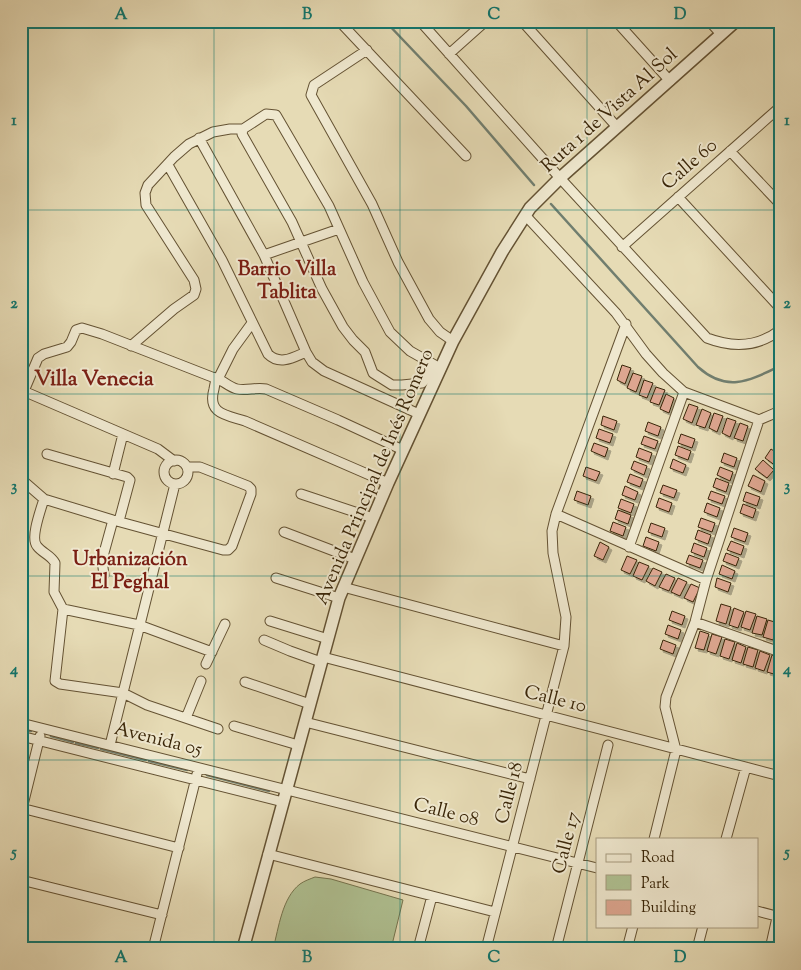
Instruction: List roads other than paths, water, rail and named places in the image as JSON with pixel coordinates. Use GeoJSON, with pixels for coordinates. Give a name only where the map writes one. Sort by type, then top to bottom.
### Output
{"type":"FeatureCollection","features":[{"type":"Feature","properties":{"kind":"street"},"geometry":{"type":"LineString","coordinates":[[339,21],[466,156]]}},
{"type":"Feature","properties":{"kind":"street"},"geometry":{"type":"LineString","coordinates":[[420,21],[622,247],[707,338],[729,344],[748,344],[768,339],[780,330]]}},
{"type":"Feature","properties":{"kind":"street"},"geometry":{"type":"LineString","coordinates":[[448,54],[486,21]]}},
{"type":"Feature","properties":{"kind":"street"},"geometry":{"type":"LineString","coordinates":[[522,21],[617,127]]}},
{"type":"Feature","properties":{"kind":"street"},"geometry":{"type":"LineString","coordinates":[[616,21],[670,80]]}},
{"type":"Feature","properties":{"kind":"street"},"geometry":{"type":"LineString","coordinates":[[709,21],[721,34]]}},
{"type":"Feature","properties":{"kind":"street","name":"Ruta 1 de Vista Al Sol"},"geometry":{"type":"LineString","coordinates":[[527,212],[560,178],[736,21]]}},
{"type":"Feature","properties":{"kind":"street"},"geometry":{"type":"LineString","coordinates":[[366,50],[314,85],[311,95],[372,204],[398,262],[429,318],[440,332],[453,342]]}},
{"type":"Feature","properties":{"kind":"street","name":"Calle 60"},"geometry":{"type":"LineString","coordinates":[[622,247],[780,107]]}},
{"type":"Feature","properties":{"kind":"street"},"geometry":{"type":"LineString","coordinates":[[131,346],[174,309],[194,295],[195,291],[194,280],[146,205],[145,193],[148,185],[181,150],[199,138],[223,130],[243,129],[266,114],[271,113],[276,115],[328,206],[363,282],[390,332],[410,352],[436,366],[422,382],[392,385],[376,376],[371,369],[365,352],[343,327],[322,289],[292,222],[242,134],[243,129]]}},
{"type":"Feature","properties":{"kind":"street"},"geometry":{"type":"LineString","coordinates":[[199,138],[264,255],[312,362],[324,371],[419,414]]}},
{"type":"Feature","properties":{"kind":"street"},"geometry":{"type":"LineString","coordinates":[[730,151],[780,204]]}},
{"type":"Feature","properties":{"kind":"street"},"geometry":{"type":"LineString","coordinates":[[168,165],[222,260],[268,354],[273,358],[284,360],[306,352]]}},
{"type":"Feature","properties":{"kind":"street"},"geometry":{"type":"LineString","coordinates":[[678,197],[780,308]]}},
{"type":"Feature","properties":{"kind":"street"},"geometry":{"type":"LineString","coordinates":[[527,212],[626,324],[646,354],[684,392],[759,420],[780,411]]}},
{"type":"Feature","properties":{"kind":"street","name":"Avenida Principal de Inés Romero"},"geometry":{"type":"LineString","coordinates":[[243,949],[343,586],[419,414],[436,366],[453,342],[502,252],[527,212]]}},
{"type":"Feature","properties":{"kind":"street"},"geometry":{"type":"LineString","coordinates":[[264,255],[339,229]]}},
{"type":"Feature","properties":{"kind":"street"},"geometry":{"type":"LineString","coordinates":[[252,323],[236,344],[220,375],[217,377],[212,402],[218,412],[388,483]]}},
{"type":"Feature","properties":{"kind":"street","name":"Calle 18"},"geometry":{"type":"LineString","coordinates":[[486,949],[564,646],[566,617],[552,552],[552,532],[556,514],[626,324]]}},
{"type":"Feature","properties":{"kind":"street"},"geometry":{"type":"LineString","coordinates":[[174,460],[166,466],[164,473],[169,482],[181,484],[186,480],[188,473],[187,467],[182,461],[174,460],[158,449],[22,390],[38,358],[44,354],[67,347],[75,332],[79,329],[102,334],[212,377],[217,377],[235,389],[266,389],[403,450]]}},
{"type":"Feature","properties":{"kind":"street"},"geometry":{"type":"LineString","coordinates":[[629,547],[684,392]]}},
{"type":"Feature","properties":{"kind":"street"},"geometry":{"type":"LineString","coordinates":[[654,838],[676,750],[666,706],[666,697],[694,622],[759,420]]}},
{"type":"Feature","properties":{"kind":"street"},"geometry":{"type":"LineString","coordinates":[[113,474],[123,434]]}},
{"type":"Feature","properties":{"kind":"street"},"geometry":{"type":"LineString","coordinates":[[47,454],[130,480],[102,560],[104,575]]}},
{"type":"Feature","properties":{"kind":"street"},"geometry":{"type":"LineString","coordinates":[[21,478],[44,499],[116,521],[228,550],[232,546],[251,494],[251,489],[248,486],[200,466],[187,467]]}},
{"type":"Feature","properties":{"kind":"street"},"geometry":{"type":"LineString","coordinates":[[110,744],[175,484]]}},
{"type":"Feature","properties":{"kind":"street"},"geometry":{"type":"LineString","coordinates":[[301,494],[373,518]]}},
{"type":"Feature","properties":{"kind":"street"},"geometry":{"type":"LineString","coordinates":[[44,499],[34,537],[37,547],[53,559],[55,563],[54,592],[63,609],[55,681],[60,684],[123,693],[147,705],[218,729]]}},
{"type":"Feature","properties":{"kind":"street"},"geometry":{"type":"LineString","coordinates":[[556,514],[706,580]]}},
{"type":"Feature","properties":{"kind":"street"},"geometry":{"type":"LineString","coordinates":[[284,532],[355,558]]}},
{"type":"Feature","properties":{"kind":"street"},"geometry":{"type":"LineString","coordinates":[[276,578],[339,598]]}},
{"type":"Feature","properties":{"kind":"street"},"geometry":{"type":"LineString","coordinates":[[343,586],[564,646]]}},
{"type":"Feature","properties":{"kind":"street"},"geometry":{"type":"LineString","coordinates":[[63,609],[139,625],[212,652]]}},
{"type":"Feature","properties":{"kind":"street"},"geometry":{"type":"LineString","coordinates":[[270,621],[328,639]]}},
{"type":"Feature","properties":{"kind":"street"},"geometry":{"type":"LineString","coordinates":[[694,622],[780,652]]}},
{"type":"Feature","properties":{"kind":"street"},"geometry":{"type":"LineString","coordinates":[[206,664],[225,624]]}},
{"type":"Feature","properties":{"kind":"street","name":"Calle 10"},"geometry":{"type":"LineString","coordinates":[[264,640],[290,652],[576,722],[780,776]]}},
{"type":"Feature","properties":{"kind":"street"},"geometry":{"type":"LineString","coordinates":[[186,718],[201,681]]}},
{"type":"Feature","properties":{"kind":"street"},"geometry":{"type":"LineString","coordinates":[[245,682],[310,704]]}},
{"type":"Feature","properties":{"kind":"street","name":"Avenida 05"},"geometry":{"type":"LineString","coordinates":[[21,722],[286,789]]}},
{"type":"Feature","properties":{"kind":"street"},"geometry":{"type":"LineString","coordinates":[[305,722],[530,779]]}},
{"type":"Feature","properties":{"kind":"street"},"geometry":{"type":"LineString","coordinates":[[234,726],[298,745]]}},
{"type":"Feature","properties":{"kind":"street"},"geometry":{"type":"LineString","coordinates":[[42,728],[22,810],[178,848]]}},
{"type":"Feature","properties":{"kind":"street","name":"Avenida 05"},"geometry":{"type":"LineString","coordinates":[[21,736],[283,802]]}},
{"type":"Feature","properties":{"kind":"street","name":"Calle 17"},"geometry":{"type":"LineString","coordinates":[[556,949],[608,745]]}},
{"type":"Feature","properties":{"kind":"street"},"geometry":{"type":"LineString","coordinates":[[153,949],[199,767]]}},
{"type":"Feature","properties":{"kind":"street"},"geometry":{"type":"LineString","coordinates":[[726,838],[746,767]]}},
{"type":"Feature","properties":{"kind":"street","name":"Calle 08"},"geometry":{"type":"LineString","coordinates":[[286,789],[596,868]]}},
{"type":"Feature","properties":{"kind":"street"},"geometry":{"type":"LineString","coordinates":[[268,854],[495,912]]}},
{"type":"Feature","properties":{"kind":"street"},"geometry":{"type":"LineString","coordinates":[[21,880],[162,915]]}},
{"type":"Feature","properties":{"kind":"street"},"geometry":{"type":"LineString","coordinates":[[418,949],[432,896]]}},
{"type":"Feature","properties":{"kind":"street"},"geometry":{"type":"LineString","coordinates":[[770,949],[780,904]]}},
{"type":"Feature","properties":{"kind":"street"},"geometry":{"type":"LineString","coordinates":[[758,911],[778,916]]}},
{"type":"Feature","properties":{"kind":"street"},"geometry":{"type":"LineString","coordinates":[[627,949],[632,928]]}},
{"type":"Feature","properties":{"kind":"street"},"geometry":{"type":"LineString","coordinates":[[697,949],[702,928]]}},
{"type":"Feature","properties":{"kind":"waterway"},"geometry":{"type":"LineString","coordinates":[[385,21],[466,106],[534,185]]}},
{"type":"Feature","properties":{"kind":"waterway"},"geometry":{"type":"LineString","coordinates":[[551,204],[698,367],[709,375],[719,380],[738,382],[748,380],[780,366]]}},
{"type":"Feature","properties":{"kind":"waterway"},"geometry":{"type":"LineString","coordinates":[[21,729],[31,731]]}},
{"type":"Feature","properties":{"kind":"waterway"},"geometry":{"type":"LineString","coordinates":[[51,736],[73,742]]}},
{"type":"Feature","properties":{"kind":"waterway"},"geometry":{"type":"LineString","coordinates":[[76,743],[98,748]]}},
{"type":"Feature","properties":{"kind":"waterway"},"geometry":{"type":"LineString","coordinates":[[101,749],[146,760]]}},
{"type":"Feature","properties":{"kind":"waterway"},"geometry":{"type":"LineString","coordinates":[[149,761],[187,770]]}},
{"type":"Feature","properties":{"kind":"waterway"},"geometry":{"type":"LineString","coordinates":[[207,775],[269,791]]}},
{"type":"Feature","properties":{"kind":"district","name":"Barrio Villa Tablita"},"geometry":{"type":"Point","coordinates":[287,282]}},
{"type":"Feature","properties":{"kind":"district","name":"Villa Venecia"},"geometry":{"type":"Point","coordinates":[94,380]}},
{"type":"Feature","properties":{"kind":"district","name":"Urbanización El Peghal"},"geometry":{"type":"Point","coordinates":[130,572]}}]}
